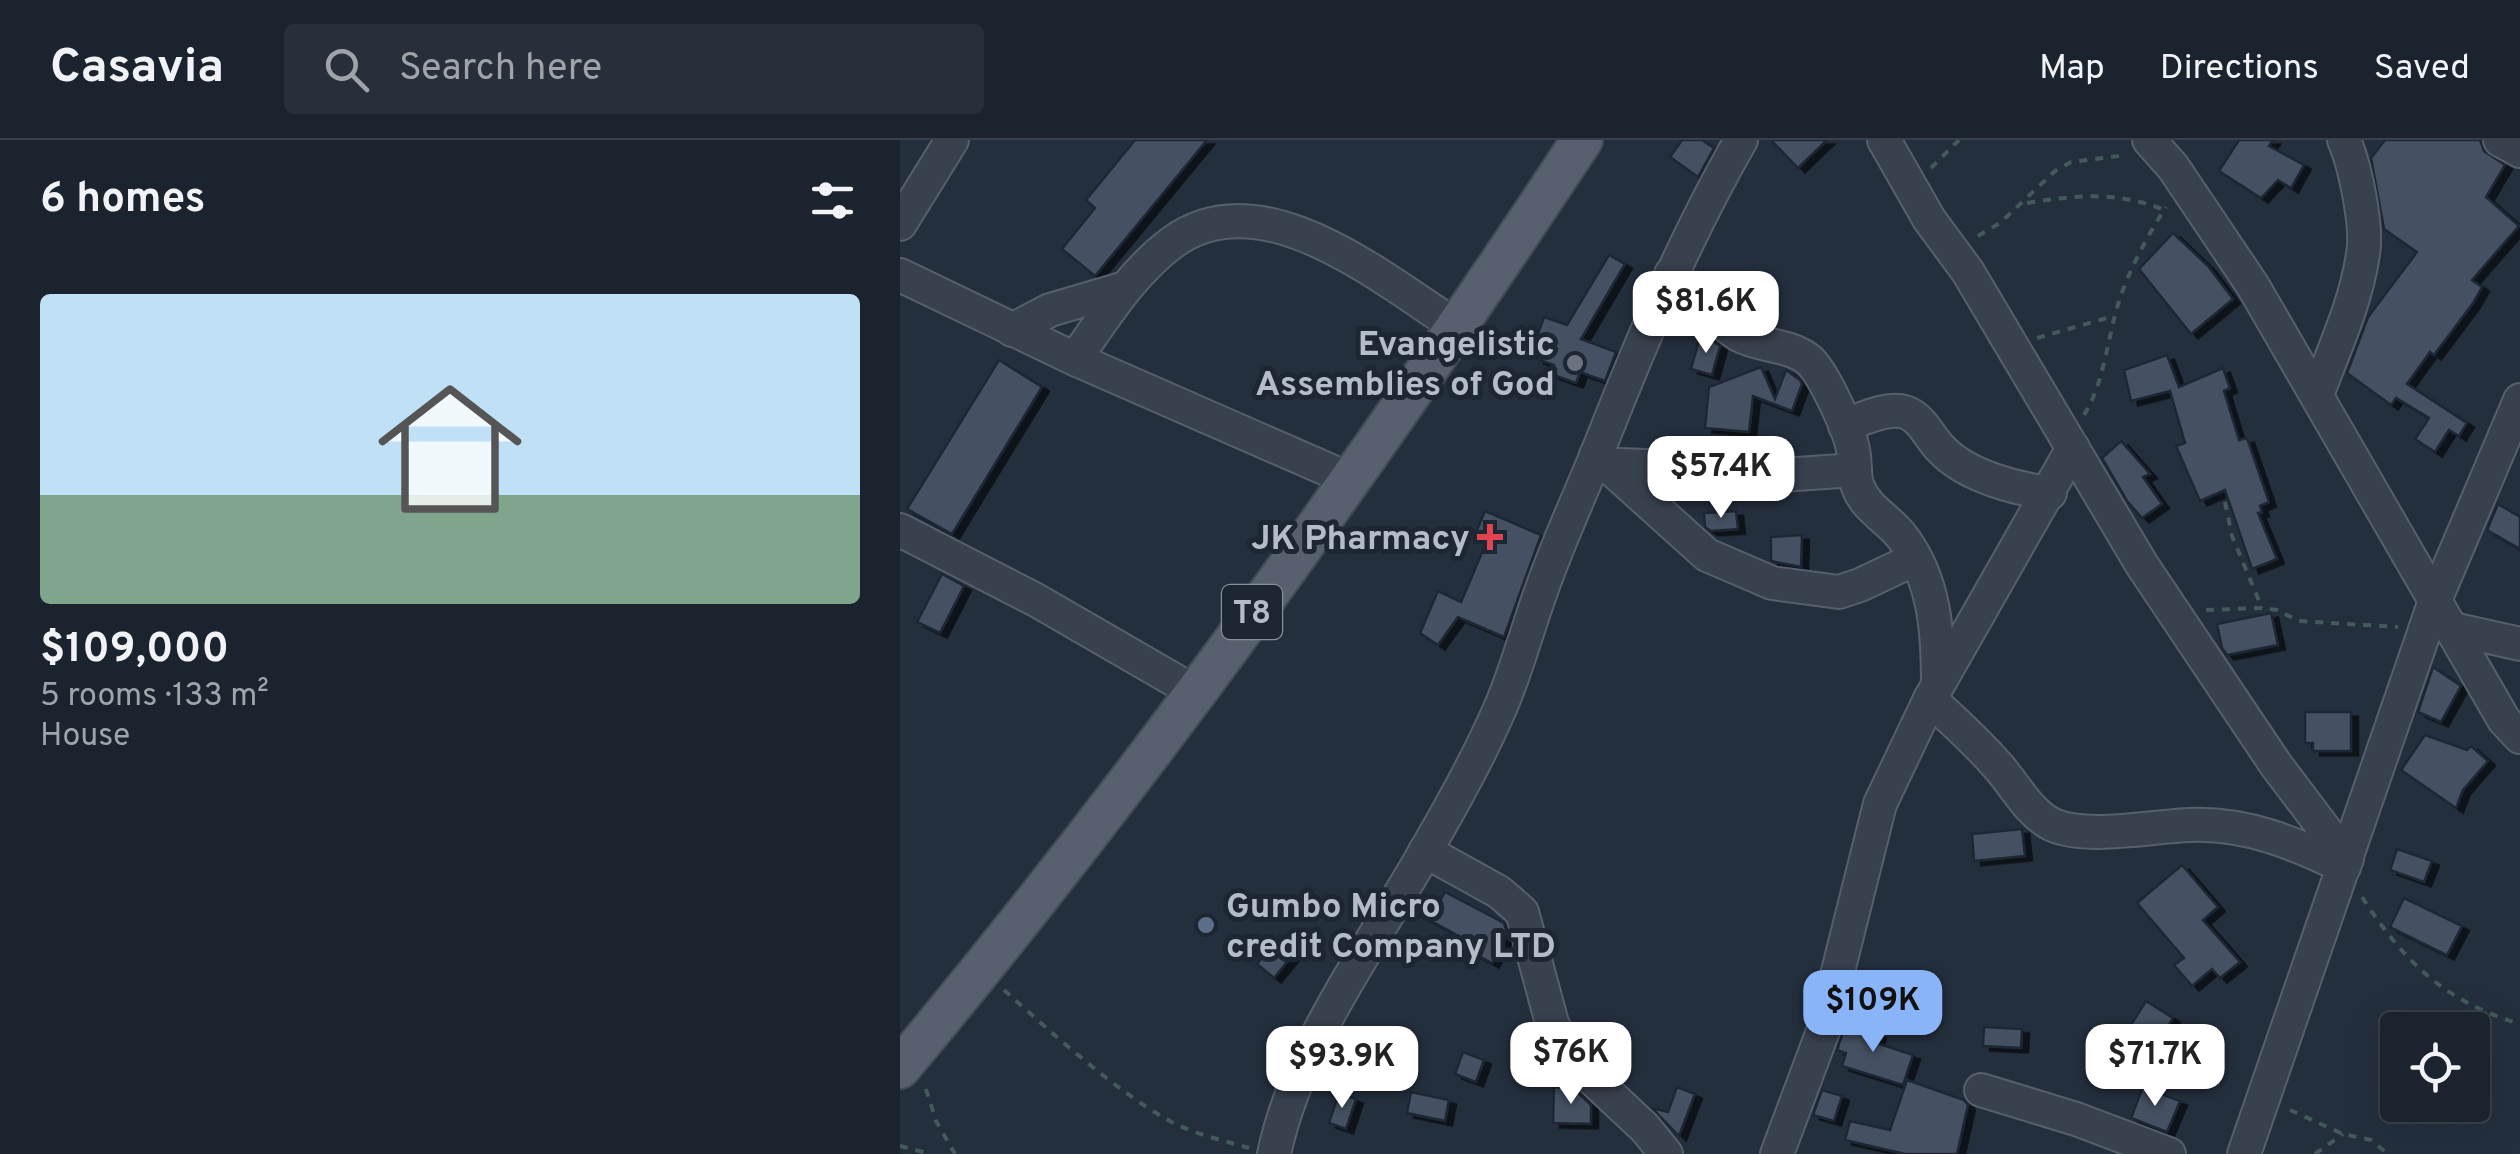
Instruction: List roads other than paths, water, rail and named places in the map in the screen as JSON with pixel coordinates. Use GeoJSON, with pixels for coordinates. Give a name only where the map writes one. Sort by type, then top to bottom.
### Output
{"type":"FeatureCollection","features":[{"type":"Feature","properties":{"kind":"main road","name":"T8"},"geometry":{"type":"LineString","coordinates":[[907,1060],[1195,692],[1350,479],[1582,140]]}},
{"type":"Feature","properties":{"kind":"street"},"geometry":{"type":"LineString","coordinates":[[900,224],[952,140]]}},
{"type":"Feature","properties":{"kind":"street"},"geometry":{"type":"LineString","coordinates":[[1275,1151],[1296,1080],[1312,1048],[1364,951],[1426,851],[1495,720],[1547,574],[1604,461],[1671,274],[1741,140]]}},
{"type":"Feature","properties":{"kind":"street"},"geometry":{"type":"LineString","coordinates":[[1884,140],[2174,615],[2346,863]]}},
{"type":"Feature","properties":{"kind":"street"},"geometry":{"type":"LineString","coordinates":[[2317,395],[2354,295],[2364,250],[2353,161],[2344,140]]}},
{"type":"Feature","properties":{"kind":"street"},"geometry":{"type":"LineString","coordinates":[[2500,140],[2520,151]]}},
{"type":"Feature","properties":{"kind":"street"},"geometry":{"type":"LineString","coordinates":[[2169,155],[2317,395],[2439,618],[2504,720],[2520,737]]}},
{"type":"Feature","properties":{"kind":"street"},"geometry":{"type":"LineString","coordinates":[[1075,359],[1126,288],[1173,242],[1198,228],[1246,220],[1293,228],[1456,326]]}},
{"type":"Feature","properties":{"kind":"street"},"geometry":{"type":"LineString","coordinates":[[1671,274],[1736,333],[1798,354],[1810,362],[1854,449],[1858,488],[1902,537],[1929,591],[1936,620],[1934,693],[2034,809],[2052,824],[2084,831],[2194,825],[2252,830],[2346,863]]}},
{"type":"Feature","properties":{"kind":"street"},"geometry":{"type":"LineString","coordinates":[[900,275],[1075,359],[1350,479]]}},
{"type":"Feature","properties":{"kind":"street"},"geometry":{"type":"LineString","coordinates":[[1012,330],[1050,310],[1126,288]]}},
{"type":"Feature","properties":{"kind":"street"},"geometry":{"type":"LineString","coordinates":[[2244,1154],[2346,863],[2520,400]]}},
{"type":"Feature","properties":{"kind":"street"},"geometry":{"type":"LineString","coordinates":[[1845,426],[1902,411],[1914,416],[1942,450],[1962,465],[1996,479],[2050,493]]}},
{"type":"Feature","properties":{"kind":"street"},"geometry":{"type":"LineString","coordinates":[[1777,1154],[1823,1031],[1880,804],[1934,693],[2050,493],[2066,437]]}},
{"type":"Feature","properties":{"kind":"street"},"geometry":{"type":"LineString","coordinates":[[1604,461],[1706,480],[1855,470]]}},
{"type":"Feature","properties":{"kind":"street"},"geometry":{"type":"LineString","coordinates":[[1604,461],[1706,554],[1772,583],[1838,592],[1915,559]]}},
{"type":"Feature","properties":{"kind":"street"},"geometry":{"type":"LineString","coordinates":[[900,530],[1036,600],[1195,692]]}},
{"type":"Feature","properties":{"kind":"street"},"geometry":{"type":"LineString","coordinates":[[2439,618],[2520,644]]}},
{"type":"Feature","properties":{"kind":"street"},"geometry":{"type":"LineString","coordinates":[[1426,851],[1499,892],[1522,912],[1552,1023],[1564,1048],[1666,1154]]}},
{"type":"Feature","properties":{"kind":"street"},"geometry":{"type":"LineString","coordinates":[[1981,1090],[2076,1119],[2170,1154]]}},
{"type":"Feature","properties":{"kind":"place","name":"Evangelistic Assemblies of God"},"geometry":{"type":"Point","coordinates":[1575,363]}},
{"type":"Feature","properties":{"kind":"place","name":"JK Pharmacy"},"geometry":{"type":"Point","coordinates":[1490,537]}},
{"type":"Feature","properties":{"kind":"place","name":"Gumbo Micro credit Company LTD"},"geometry":{"type":"Point","coordinates":[1206,925]}}]}
